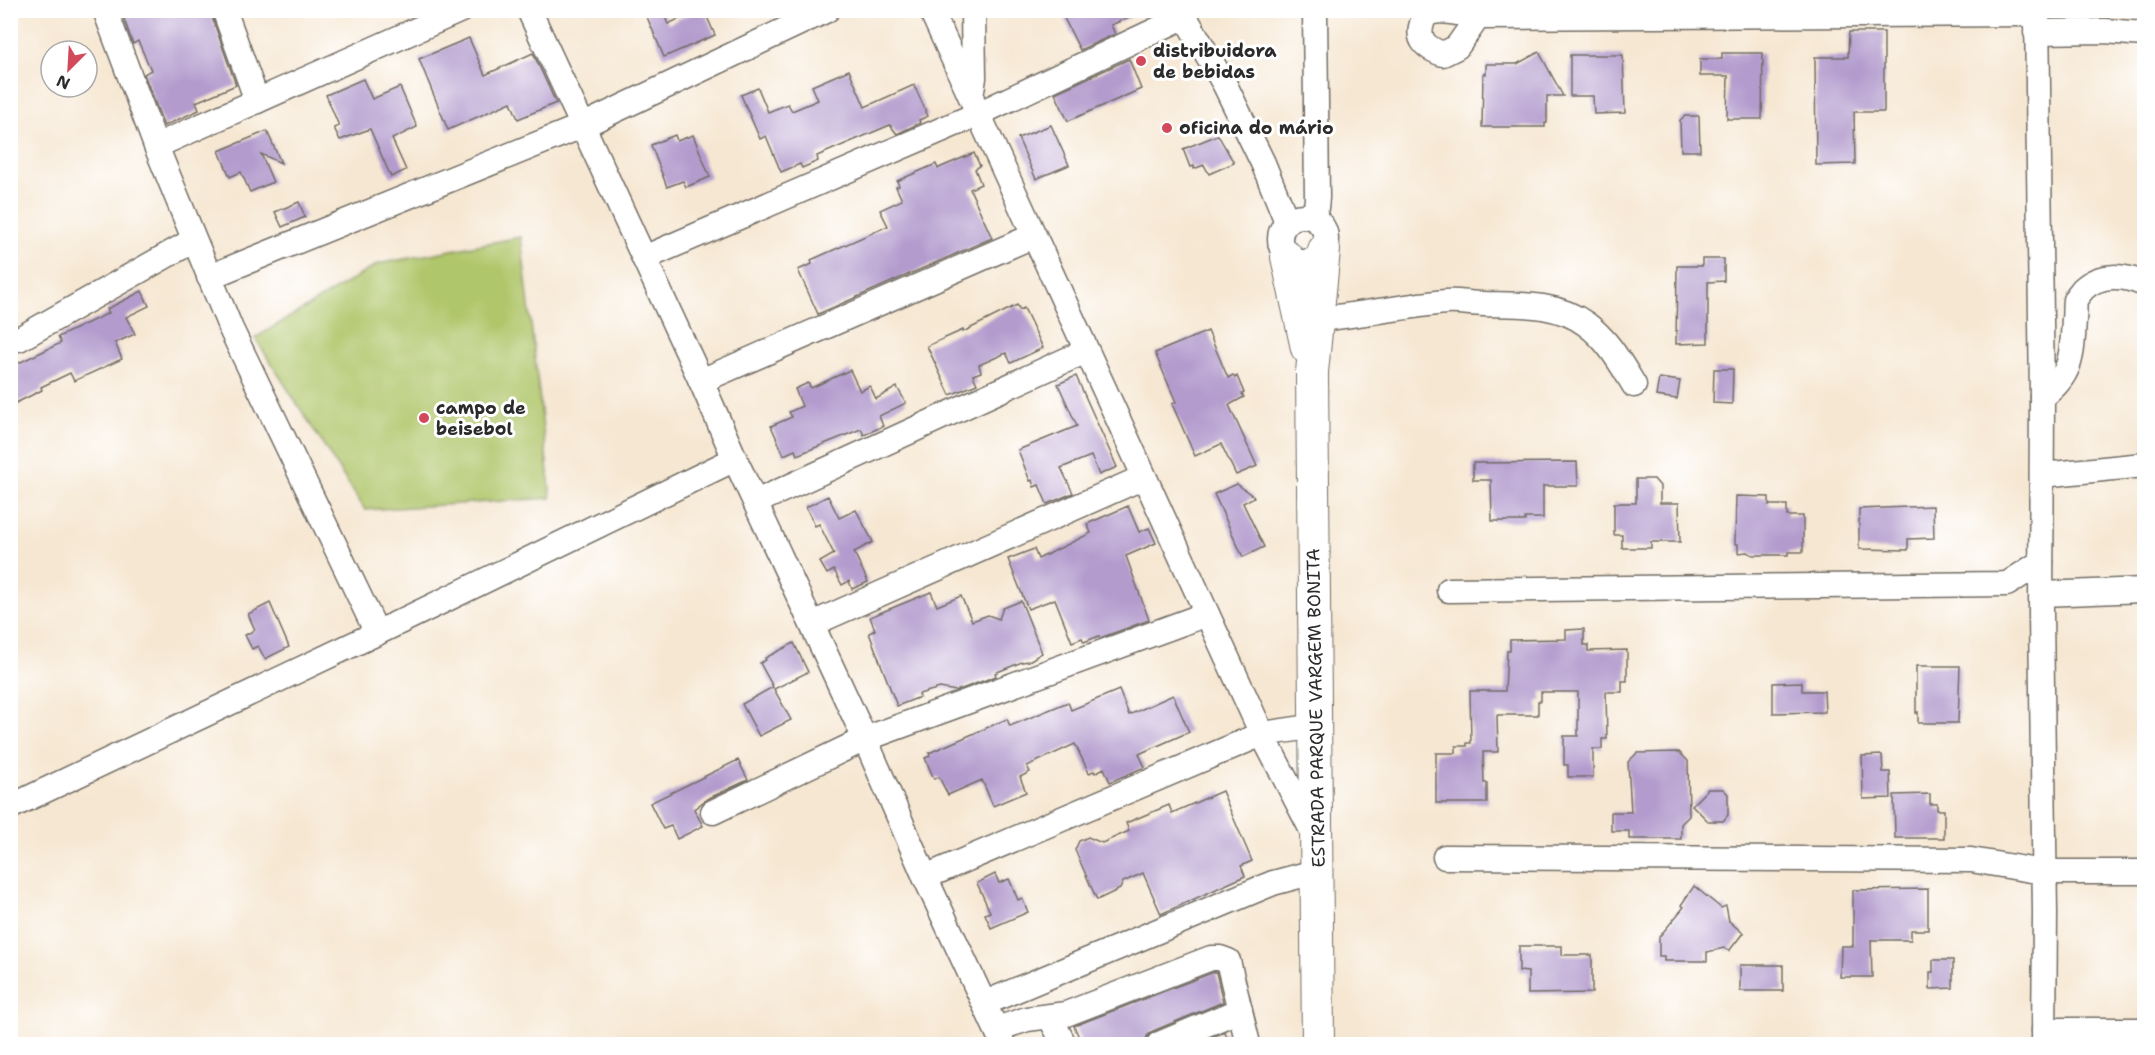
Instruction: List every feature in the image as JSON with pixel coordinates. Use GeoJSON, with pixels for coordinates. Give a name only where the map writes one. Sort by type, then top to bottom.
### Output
{"type":"FeatureCollection","features":[{"type":"Feature","properties":{"kind":"main road","name":"ESTRADA PARQUE VARGEM BONITA"},"geometry":{"type":"LineString","coordinates":[[1318,1044],[1317,726],[1312,372],[1324,250]]}},
{"type":"Feature","properties":{"kind":"main road","name":"ESTRADA PARQUE VARGEM BONITA"},"geometry":{"type":"LineString","coordinates":[[1287,257],[1312,372]]}},
{"type":"Feature","properties":{"kind":"street"},"geometry":{"type":"LineString","coordinates":[[156,146],[461,10]]}},
{"type":"Feature","properties":{"kind":"street"},"geometry":{"type":"LineString","coordinates":[[529,10],[1000,1037],[1027,1019],[1066,1014],[1211,958],[1220,958],[1228,961],[1248,1044]]}},
{"type":"Feature","properties":{"kind":"street"},"geometry":{"type":"LineString","coordinates":[[209,277],[582,126],[827,10]]}},
{"type":"Feature","properties":{"kind":"street"},"geometry":{"type":"LineString","coordinates":[[931,10],[1318,857],[1273,882],[985,1003]]}},
{"type":"Feature","properties":{"kind":"street"},"geometry":{"type":"LineString","coordinates":[[973,10],[974,107]]}},
{"type":"Feature","properties":{"kind":"street"},"geometry":{"type":"LineString","coordinates":[[1311,217],[1315,211],[1317,198],[1316,10]]}},
{"type":"Feature","properties":{"kind":"street"},"geometry":{"type":"LineString","coordinates":[[105,11],[156,146],[231,329],[378,633]]}},
{"type":"Feature","properties":{"kind":"street"},"geometry":{"type":"LineString","coordinates":[[644,258],[1184,13],[1225,85],[1263,163],[1287,222]]}},
{"type":"Feature","properties":{"kind":"street"},"geometry":{"type":"LineString","coordinates":[[226,15],[257,101]]}},
{"type":"Feature","properties":{"kind":"street"},"geometry":{"type":"LineString","coordinates":[[1478,17],[2037,19],[2105,31],[2145,34]]}},
{"type":"Feature","properties":{"kind":"street"},"geometry":{"type":"LineString","coordinates":[[2037,19],[2042,397],[2044,1037],[2145,1030]]}},
{"type":"Feature","properties":{"kind":"street"},"geometry":{"type":"LineString","coordinates":[[1298,216],[1311,217],[1323,227],[1326,234],[1324,250],[1320,256],[1306,263],[1296,262],[1287,257],[1281,249],[1281,230],[1287,222],[1298,216]]}},
{"type":"Feature","properties":{"kind":"street"},"geometry":{"type":"LineString","coordinates":[[701,381],[1033,236]]}},
{"type":"Feature","properties":{"kind":"street"},"geometry":{"type":"LineString","coordinates":[[19,339],[194,240]]}},
{"type":"Feature","properties":{"kind":"street"},"geometry":{"type":"LineString","coordinates":[[2042,397],[2057,386],[2067,371],[2072,350],[2075,299],[2086,287],[2108,277],[2123,277],[2145,284]]}},
{"type":"Feature","properties":{"kind":"street"},"geometry":{"type":"LineString","coordinates":[[1318,319],[1356,316],[1448,302],[1515,304],[1550,308],[1574,317],[1595,331],[1610,346],[1634,385]]}},
{"type":"Feature","properties":{"kind":"street"},"geometry":{"type":"LineString","coordinates":[[756,502],[1086,351]]}},
{"type":"Feature","properties":{"kind":"street"},"geometry":{"type":"LineString","coordinates":[[10,807],[378,633],[735,459]]}},
{"type":"Feature","properties":{"kind":"street"},"geometry":{"type":"LineString","coordinates":[[2042,475],[2145,465]]}},
{"type":"Feature","properties":{"kind":"street"},"geometry":{"type":"LineString","coordinates":[[812,624],[1144,477]]}},
{"type":"Feature","properties":{"kind":"street"},"geometry":{"type":"LineString","coordinates":[[2007,584],[2041,562]]}},
{"type":"Feature","properties":{"kind":"street"},"geometry":{"type":"LineString","coordinates":[[1449,590],[2007,584],[2041,603],[2145,590]]}},
{"type":"Feature","properties":{"kind":"street"},"geometry":{"type":"LineString","coordinates":[[713,812],[865,739],[1208,614]]}},
{"type":"Feature","properties":{"kind":"street"},"geometry":{"type":"LineString","coordinates":[[925,877],[1262,734],[1317,726]]}},
{"type":"Feature","properties":{"kind":"street"},"geometry":{"type":"LineString","coordinates":[[1445,857],[1971,860],[2043,872],[2145,872]]}},
{"type":"Feature","properties":{"kind":"street"},"geometry":{"type":"LineString","coordinates":[[1159,1044],[1240,1010]]}},
{"type":"Feature","properties":{"kind":"street"},"geometry":{"type":"LineString","coordinates":[[1050,1017],[1064,1044]]}},
{"type":"Feature","properties":{"kind":"green space","name":"campo de beisebol"},"geometry":{"type":"Polygon","coordinates":[[[521,237],[551,498],[365,510],[255,338],[378,264],[521,237]]]}},
{"type":"Feature","properties":{"kind":"building"},"geometry":{"type":"Polygon","coordinates":[[[145,10],[213,10],[213,20],[236,85],[196,102],[199,110],[164,126],[144,74],[151,70],[138,41],[133,44],[124,19],[145,10]]]}},
{"type":"Feature","properties":{"kind":"building"},"geometry":{"type":"Polygon","coordinates":[[[644,10],[662,10],[668,24],[698,10],[704,10],[715,35],[664,57],[644,10]]]}},
{"type":"Feature","properties":{"kind":"building"},"geometry":{"type":"Polygon","coordinates":[[[1060,10],[1145,11],[1111,25],[1115,34],[1080,50],[1060,10]]]}},
{"type":"Feature","properties":{"kind":"building"},"geometry":{"type":"Polygon","coordinates":[[[1849,32],[1884,32],[1884,112],[1854,112],[1855,164],[1816,165],[1815,57],[1848,57],[1849,32]]]}},
{"type":"Feature","properties":{"kind":"building"},"geometry":{"type":"Polygon","coordinates":[[[469,38],[485,75],[533,53],[556,103],[518,119],[511,102],[448,130],[419,59],[469,38]]]}},
{"type":"Feature","properties":{"kind":"building"},"geometry":{"type":"Polygon","coordinates":[[[1539,52],[1563,96],[1547,96],[1545,127],[1482,127],[1483,74],[1486,74],[1486,64],[1517,64],[1539,52]]]}},
{"type":"Feature","properties":{"kind":"building"},"geometry":{"type":"Polygon","coordinates":[[[1722,53],[1763,53],[1762,119],[1727,119],[1728,76],[1700,76],[1700,59],[1722,59],[1722,53]]]}},
{"type":"Feature","properties":{"kind":"building"},"geometry":{"type":"Polygon","coordinates":[[[1570,55],[1623,55],[1625,113],[1594,114],[1593,96],[1570,96],[1570,55]]]}},
{"type":"Feature","properties":{"kind":"building"},"geometry":{"type":"Polygon","coordinates":[[[1129,59],[1141,89],[1068,121],[1055,93],[1129,59]]]}},
{"type":"Feature","properties":{"kind":"building"},"geometry":{"type":"Polygon","coordinates":[[[849,70],[865,107],[914,85],[928,116],[919,120],[920,123],[897,134],[890,125],[817,156],[818,161],[802,168],[800,164],[781,172],[766,136],[760,139],[741,95],[758,88],[768,112],[788,104],[792,111],[818,100],[812,86],[849,70]]]}},
{"type":"Feature","properties":{"kind":"building"},"geometry":{"type":"Polygon","coordinates":[[[363,79],[372,99],[400,87],[417,127],[392,139],[406,170],[391,177],[370,129],[340,140],[334,128],[339,126],[326,95],[363,79]]]}},
{"type":"Feature","properties":{"kind":"building"},"geometry":{"type":"Polygon","coordinates":[[[1685,116],[1699,116],[1700,151],[1681,151],[1680,120],[1685,116]]]}},
{"type":"Feature","properties":{"kind":"building"},"geometry":{"type":"Polygon","coordinates":[[[1051,125],[1069,165],[1036,179],[1018,138],[1051,125]]]}},
{"type":"Feature","properties":{"kind":"building"},"geometry":{"type":"Polygon","coordinates":[[[267,131],[281,163],[261,154],[273,182],[250,192],[241,172],[230,177],[219,151],[267,131]]]}},
{"type":"Feature","properties":{"kind":"building"},"geometry":{"type":"Polygon","coordinates":[[[675,135],[677,141],[693,135],[710,177],[686,187],[683,181],[667,187],[651,145],[675,135]]]}},
{"type":"Feature","properties":{"kind":"building"},"geometry":{"type":"Polygon","coordinates":[[[1218,135],[1234,163],[1209,174],[1204,165],[1194,169],[1194,166],[1190,167],[1183,149],[1218,135]]]}},
{"type":"Feature","properties":{"kind":"building"},"geometry":{"type":"Polygon","coordinates":[[[974,153],[980,166],[975,169],[981,184],[970,189],[992,238],[818,314],[798,270],[812,264],[811,260],[888,226],[880,210],[902,200],[896,187],[899,186],[897,181],[936,164],[938,169],[974,153]]]}},
{"type":"Feature","properties":{"kind":"building"},"geometry":{"type":"Polygon","coordinates":[[[299,202],[305,217],[282,227],[275,212],[299,202]]]}},
{"type":"Feature","properties":{"kind":"building"},"geometry":{"type":"Polygon","coordinates":[[[1702,259],[1724,259],[1724,281],[1708,282],[1708,343],[1676,344],[1677,266],[1702,266],[1702,259]]]}},
{"type":"Feature","properties":{"kind":"building"},"geometry":{"type":"Polygon","coordinates":[[[142,291],[149,306],[126,317],[135,334],[115,343],[122,359],[74,381],[70,373],[10,406],[10,367],[61,343],[58,337],[109,313],[107,309],[142,291]]]}},
{"type":"Feature","properties":{"kind":"building"},"geometry":{"type":"Polygon","coordinates":[[[1017,305],[1020,310],[1024,308],[1043,348],[1011,363],[1006,353],[979,365],[981,372],[973,375],[977,384],[950,395],[927,346],[963,330],[963,332],[1017,305]]]}},
{"type":"Feature","properties":{"kind":"building"},"geometry":{"type":"Polygon","coordinates":[[[1208,331],[1228,378],[1233,375],[1235,378],[1237,376],[1244,393],[1242,394],[1244,397],[1229,405],[1257,466],[1236,475],[1221,444],[1195,456],[1172,404],[1176,402],[1155,353],[1208,331]]]}},
{"type":"Feature","properties":{"kind":"building"},"geometry":{"type":"Polygon","coordinates":[[[1714,369],[1733,369],[1732,404],[1713,403],[1714,369]]]}},
{"type":"Feature","properties":{"kind":"building"},"geometry":{"type":"Polygon","coordinates":[[[850,370],[860,391],[870,386],[876,399],[897,387],[906,403],[879,416],[883,426],[864,435],[861,429],[797,455],[795,450],[784,455],[771,426],[792,417],[789,412],[802,406],[795,389],[808,383],[811,388],[850,370]]]}},
{"type":"Feature","properties":{"kind":"building"},"geometry":{"type":"Polygon","coordinates":[[[1076,376],[1117,467],[1099,475],[1091,456],[1061,468],[1073,493],[1047,504],[1039,485],[1034,487],[1032,480],[1030,481],[1018,450],[1077,426],[1058,384],[1076,376]]]}},
{"type":"Feature","properties":{"kind":"building"},"geometry":{"type":"Polygon","coordinates":[[[1659,378],[1680,381],[1677,399],[1656,396],[1659,378]]]}},
{"type":"Feature","properties":{"kind":"building"},"geometry":{"type":"Polygon","coordinates":[[[1577,462],[1578,486],[1543,486],[1543,518],[1525,518],[1525,521],[1492,521],[1491,480],[1473,480],[1473,463],[1577,462]]]}},
{"type":"Feature","properties":{"kind":"building"},"geometry":{"type":"Polygon","coordinates":[[[1636,479],[1654,479],[1660,486],[1660,503],[1679,503],[1680,542],[1651,542],[1651,548],[1622,548],[1622,535],[1614,535],[1614,503],[1636,503],[1636,479]]]}},
{"type":"Feature","properties":{"kind":"building"},"geometry":{"type":"Polygon","coordinates":[[[1237,484],[1254,497],[1243,503],[1264,547],[1243,557],[1214,494],[1237,484]]]}},
{"type":"Feature","properties":{"kind":"building"},"geometry":{"type":"Polygon","coordinates":[[[828,496],[839,518],[856,510],[873,542],[854,552],[868,582],[852,589],[849,581],[842,585],[834,570],[827,574],[820,562],[834,554],[819,524],[815,526],[806,507],[828,496]]]}},
{"type":"Feature","properties":{"kind":"building"},"geometry":{"type":"Polygon","coordinates":[[[1736,496],[1769,497],[1769,505],[1787,505],[1787,516],[1803,516],[1803,552],[1788,552],[1788,555],[1738,553],[1738,544],[1735,544],[1736,496]]]}},
{"type":"Feature","properties":{"kind":"building"},"geometry":{"type":"Polygon","coordinates":[[[1128,506],[1139,532],[1149,528],[1156,543],[1126,556],[1149,620],[1100,638],[1099,636],[1084,642],[1082,638],[1072,642],[1055,599],[1028,609],[1008,559],[1034,549],[1038,559],[1091,533],[1087,524],[1128,506]]]}},
{"type":"Feature","properties":{"kind":"building"},"geometry":{"type":"Polygon","coordinates":[[[1933,506],[1934,538],[1908,539],[1908,550],[1859,549],[1859,509],[1933,506]]]}},
{"type":"Feature","properties":{"kind":"building"},"geometry":{"type":"Polygon","coordinates":[[[931,592],[937,606],[961,596],[972,621],[988,615],[999,619],[1003,608],[1021,601],[1042,653],[1029,661],[995,673],[996,676],[956,691],[940,688],[919,694],[920,697],[897,706],[869,633],[875,630],[870,617],[931,592]]]}},
{"type":"Feature","properties":{"kind":"building"},"geometry":{"type":"Polygon","coordinates":[[[270,603],[289,647],[265,659],[258,646],[252,649],[245,635],[255,630],[248,614],[270,603]]]}},
{"type":"Feature","properties":{"kind":"building"},"geometry":{"type":"Polygon","coordinates":[[[1584,629],[1584,645],[1588,645],[1588,651],[1627,650],[1627,681],[1622,681],[1622,692],[1606,692],[1607,739],[1602,739],[1602,749],[1593,749],[1593,777],[1568,777],[1568,765],[1564,765],[1564,736],[1578,736],[1578,692],[1541,692],[1541,701],[1538,701],[1538,715],[1497,715],[1498,752],[1483,752],[1487,803],[1436,803],[1436,753],[1456,753],[1456,746],[1467,746],[1467,743],[1471,743],[1470,691],[1505,691],[1507,651],[1510,651],[1510,640],[1566,639],[1566,630],[1584,629]]]}},
{"type":"Feature","properties":{"kind":"building"},"geometry":{"type":"Polygon","coordinates":[[[794,643],[808,672],[774,689],[791,720],[759,736],[742,704],[773,687],[760,663],[794,643]]]}},
{"type":"Feature","properties":{"kind":"building"},"geometry":{"type":"Polygon","coordinates":[[[1916,666],[1960,666],[1958,723],[1918,723],[1916,666]]]}},
{"type":"Feature","properties":{"kind":"building"},"geometry":{"type":"Polygon","coordinates":[[[1802,682],[1802,691],[1824,691],[1825,712],[1773,713],[1773,683],[1802,682]]]}},
{"type":"Feature","properties":{"kind":"building"},"geometry":{"type":"Polygon","coordinates":[[[1119,690],[1129,715],[1173,695],[1189,732],[1139,754],[1145,767],[1110,782],[1104,768],[1095,773],[1094,771],[1089,773],[1075,744],[1027,766],[1030,772],[1020,777],[1026,792],[993,806],[982,780],[948,795],[939,777],[934,779],[925,758],[930,756],[929,753],[1007,719],[1010,726],[1068,702],[1071,710],[1119,690]]]}},
{"type":"Feature","properties":{"kind":"building"},"geometry":{"type":"Polygon","coordinates":[[[1679,752],[1688,761],[1689,816],[1681,824],[1681,839],[1629,839],[1629,831],[1611,831],[1611,812],[1631,812],[1628,762],[1637,753],[1679,752]]]}},
{"type":"Feature","properties":{"kind":"building"},"geometry":{"type":"Polygon","coordinates":[[[1882,755],[1883,772],[1890,772],[1891,798],[1863,799],[1862,756],[1882,755]]]}},
{"type":"Feature","properties":{"kind":"building"},"geometry":{"type":"Polygon","coordinates":[[[738,760],[748,780],[707,799],[694,809],[703,826],[677,839],[671,826],[663,829],[650,803],[738,760]]]}},
{"type":"Feature","properties":{"kind":"building"},"geometry":{"type":"Polygon","coordinates":[[[1708,789],[1723,789],[1728,794],[1728,815],[1723,821],[1708,821],[1692,805],[1708,789]]]}},
{"type":"Feature","properties":{"kind":"building"},"geometry":{"type":"Polygon","coordinates":[[[1222,791],[1252,861],[1241,866],[1245,876],[1161,914],[1143,873],[1123,882],[1120,889],[1097,900],[1075,850],[1079,841],[1088,837],[1102,843],[1129,831],[1126,823],[1169,805],[1172,813],[1222,791]]]}},
{"type":"Feature","properties":{"kind":"building"},"geometry":{"type":"Polygon","coordinates":[[[1930,794],[1930,804],[1937,804],[1937,810],[1944,810],[1944,838],[1895,838],[1894,795],[1930,794]]]}},
{"type":"Feature","properties":{"kind":"building"},"geometry":{"type":"Polygon","coordinates":[[[995,874],[999,883],[1009,879],[1018,900],[1022,898],[1028,912],[991,928],[985,914],[990,912],[977,883],[995,874]]]}},
{"type":"Feature","properties":{"kind":"building"},"geometry":{"type":"Polygon","coordinates":[[[1694,886],[1721,908],[1726,906],[1729,921],[1743,933],[1729,951],[1724,948],[1707,952],[1707,961],[1664,961],[1664,956],[1659,956],[1659,937],[1684,907],[1681,905],[1694,886]]]}},
{"type":"Feature","properties":{"kind":"building"},"geometry":{"type":"Polygon","coordinates":[[[1928,889],[1928,930],[1911,930],[1911,940],[1871,940],[1872,977],[1840,977],[1841,946],[1853,946],[1853,890],[1928,889]]]}},
{"type":"Feature","properties":{"kind":"building"},"geometry":{"type":"Polygon","coordinates":[[[1519,946],[1562,946],[1562,955],[1592,955],[1592,993],[1528,994],[1528,972],[1519,971],[1519,946]]]}},
{"type":"Feature","properties":{"kind":"building"},"geometry":{"type":"Polygon","coordinates":[[[1933,960],[1953,960],[1953,988],[1930,989],[1933,960]]]}},
{"type":"Feature","properties":{"kind":"building"},"geometry":{"type":"Polygon","coordinates":[[[1740,965],[1783,965],[1783,991],[1740,991],[1740,965]]]}},
{"type":"Feature","properties":{"kind":"building"},"geometry":{"type":"Polygon","coordinates":[[[1216,972],[1223,1002],[1153,1031],[1147,1036],[1145,1044],[1082,1044],[1074,1026],[1216,972]]]}},
{"type":"Feature","properties":{"kind":"building"},"geometry":{"type":"Polygon","coordinates":[[[1225,1032],[1230,1044],[1195,1044],[1225,1032]]]}},
{"type":"Feature","properties":{"kind":"place","name":"distribuidora de bebidas"},"geometry":{"type":"Point","coordinates":[1141,61]}},
{"type":"Feature","properties":{"kind":"place","name":"oficina do mário"},"geometry":{"type":"Point","coordinates":[1167,128]}},
{"type":"Feature","properties":{"kind":"place","name":"campo de beisebol"},"geometry":{"type":"Point","coordinates":[424,418]}}]}
